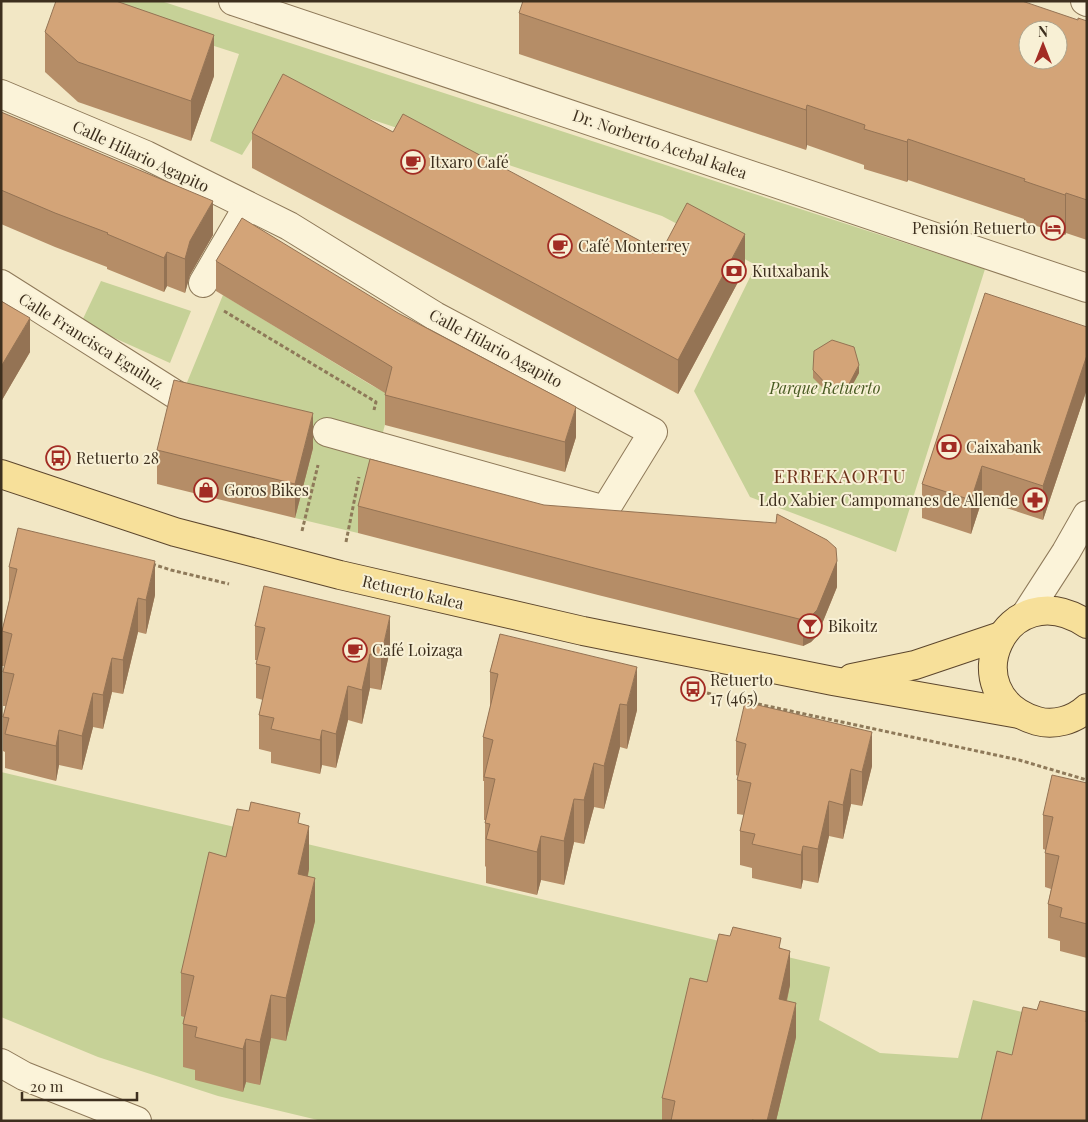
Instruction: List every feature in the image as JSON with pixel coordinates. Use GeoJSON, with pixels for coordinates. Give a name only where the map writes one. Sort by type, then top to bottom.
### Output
{"type":"FeatureCollection","features":[{"type":"Feature","properties":{"kind":"main road","name":"Retuerto kalea"},"geometry":{"type":"LineString","coordinates":[[1,474],[175,532],[340,575],[583,631],[833,681],[1019,714],[1042,722],[1059,722],[1087,732]]}},
{"type":"Feature","properties":{"kind":"main road"},"geometry":{"type":"LineString","coordinates":[[1019,714],[1006,703],[994,679],[992,670],[994,653],[1001,636],[1012,623],[1026,614],[1042,610],[1059,610],[1075,616],[1087,624]]}},
{"type":"Feature","properties":{"kind":"main road"},"geometry":{"type":"LineString","coordinates":[[833,681],[915,665],[1001,636]]}},
{"type":"Feature","properties":{"kind":"main road"},"geometry":{"type":"LineString","coordinates":[[1059,722],[1072,718],[1087,708]]}},
{"type":"Feature","properties":{"kind":"street","name":"Dr. Norberto Acebal kalea"},"geometry":{"type":"LineString","coordinates":[[233,1],[1087,288]]}},
{"type":"Feature","properties":{"kind":"street","name":"Calle Hilario Agapito"},"geometry":{"type":"LineString","coordinates":[[1,94],[146,155],[289,226],[435,316],[653,432],[605,510],[326,432]]}},
{"type":"Feature","properties":{"kind":"street"},"geometry":{"type":"LineString","coordinates":[[203,283],[248,206]]}},
{"type":"Feature","properties":{"kind":"street","name":"Calle Francisca Eguiluz"},"geometry":{"type":"LineString","coordinates":[[1,284],[181,398]]}},
{"type":"Feature","properties":{"kind":"street"},"geometry":{"type":"LineString","coordinates":[[1026,614],[1066,552],[1087,515]]}},
{"type":"Feature","properties":{"kind":"street"},"geometry":{"type":"LineString","coordinates":[[1,1063],[24,1076],[137,1121]]}},
{"type":"Feature","properties":{"kind":"path"},"geometry":{"type":"LineString","coordinates":[[301,534],[326,432]]}},
{"type":"Feature","properties":{"kind":"green space","name":"Parque Retuerto"},"geometry":{"type":"Polygon","coordinates":[[[75,1],[161,1],[985,269],[896,552],[750,497],[694,391],[756,265],[662,216],[283,90],[242,155],[210,141],[239,54],[75,1]]]}},
{"type":"Feature","properties":{"kind":"green space"},"geometry":{"type":"Polygon","coordinates":[[[101,281],[191,311],[170,363],[81,323],[101,281]]]}},
{"type":"Feature","properties":{"kind":"green space"},"geometry":{"type":"Polygon","coordinates":[[[223,295],[392,396],[358,533],[295,518],[312,447],[174,414],[223,295]]]}},
{"type":"Feature","properties":{"kind":"green space"},"geometry":{"type":"Polygon","coordinates":[[[1,772],[830,967],[819,1020],[880,1053],[958,1058],[973,1000],[1087,1028],[1087,1121],[322,1121],[218,1096],[98,1057],[1,1017],[1,772]]]}},
{"type":"Feature","properties":{"kind":"building"},"geometry":{"type":"Polygon","coordinates":[[[56,1],[116,1],[214,35],[191,101],[78,62],[45,32],[56,1]]]}},
{"type":"Feature","properties":{"kind":"building"},"geometry":{"type":"Polygon","coordinates":[[[523,1],[1022,1],[1078,20],[1078,18],[1087,21],[1087,200],[1066,193],[1065,195],[1024,181],[1025,179],[908,139],[907,142],[864,129],[865,125],[807,105],[806,110],[519,13],[523,1]]]}},
{"type":"Feature","properties":{"kind":"building"},"geometry":{"type":"Polygon","coordinates":[[[283,74],[393,132],[403,114],[661,252],[687,203],[745,234],[678,360],[252,133],[283,74]]]}},
{"type":"Feature","properties":{"kind":"building"},"geometry":{"type":"Polygon","coordinates":[[[1,112],[213,201],[190,241],[185,259],[167,252],[164,258],[108,233],[1,190],[1,112]]]}},
{"type":"Feature","properties":{"kind":"building"},"geometry":{"type":"Polygon","coordinates":[[[242,218],[398,313],[576,407],[565,442],[385,395],[392,367],[216,261],[242,218]]]}},
{"type":"Feature","properties":{"kind":"building"},"geometry":{"type":"Polygon","coordinates":[[[985,293],[1087,327],[1087,355],[1043,486],[982,466],[971,500],[922,484],[985,293]]]}},
{"type":"Feature","properties":{"kind":"building"},"geometry":{"type":"Polygon","coordinates":[[[1,301],[30,318],[2,365],[1,365],[1,301]]]}},
{"type":"Feature","properties":{"kind":"building"},"geometry":{"type":"Polygon","coordinates":[[[832,340],[854,347],[859,365],[849,384],[828,386],[813,370],[814,351],[832,340]]]}},
{"type":"Feature","properties":{"kind":"building"},"geometry":{"type":"Polygon","coordinates":[[[174,380],[313,413],[295,484],[157,450],[174,380]]]}},
{"type":"Feature","properties":{"kind":"building"},"geometry":{"type":"Polygon","coordinates":[[[370,459],[544,505],[776,523],[777,514],[827,540],[836,548],[837,561],[817,610],[803,620],[358,506],[370,459]]]}},
{"type":"Feature","properties":{"kind":"building"},"geometry":{"type":"Polygon","coordinates":[[[18,528],[155,561],[146,600],[138,598],[123,660],[112,658],[103,695],[93,693],[82,736],[59,730],[56,746],[5,734],[9,718],[3,717],[14,674],[3,672],[12,634],[2,631],[17,569],[9,567],[18,528]]]}},
{"type":"Feature","properties":{"kind":"building"},"geometry":{"type":"Polygon","coordinates":[[[264,586],[390,616],[381,656],[370,654],[362,690],[348,686],[336,734],[322,730],[320,740],[271,729],[274,718],[259,715],[270,667],[256,664],[265,628],[255,626],[264,586]]]}},
{"type":"Feature","properties":{"kind":"building"},"geometry":{"type":"Polygon","coordinates":[[[500,634],[637,667],[627,705],[620,704],[604,766],[594,763],[584,800],[574,799],[564,841],[541,836],[537,852],[486,839],[490,824],[485,823],[495,779],[484,777],[493,740],[483,737],[498,674],[490,672],[500,634]]]}},
{"type":"Feature","properties":{"kind":"building"},"geometry":{"type":"Polygon","coordinates":[[[745,702],[872,732],[862,772],[851,769],[843,805],[829,801],[818,849],[803,846],[801,855],[752,844],[755,834],[740,831],[751,783],[737,780],[746,744],[736,741],[745,702]]]}},
{"type":"Feature","properties":{"kind":"building"},"geometry":{"type":"Polygon","coordinates":[[[1052,775],[1087,783],[1087,924],[1060,917],[1062,908],[1048,904],[1059,856],[1045,853],[1053,817],[1043,815],[1052,775]]]}},
{"type":"Feature","properties":{"kind":"building"},"geometry":{"type":"Polygon","coordinates":[[[251,802],[300,813],[298,823],[309,826],[298,874],[315,878],[286,998],[271,995],[260,1042],[246,1039],[243,1049],[195,1037],[197,1027],[183,1024],[194,976],[181,973],[209,852],[226,857],[237,809],[249,811],[251,802]]]}},
{"type":"Feature","properties":{"kind":"building"},"geometry":{"type":"Polygon","coordinates":[[[733,927],[781,938],[779,948],[790,951],[779,999],[796,1003],[767,1121],[671,1121],[675,1101],[662,1098],[690,978],[707,982],[719,934],[730,936],[733,927]]]}},
{"type":"Feature","properties":{"kind":"building"},"geometry":{"type":"Polygon","coordinates":[[[1040,1001],[1087,1012],[1087,1121],[981,1121],[997,1051],[1012,1055],[1023,1007],[1037,1010],[1040,1001]]]}},
{"type":"Feature","properties":{"kind":"place","name":"Itxaro Café"},"geometry":{"type":"Point","coordinates":[413,162]}},
{"type":"Feature","properties":{"kind":"place","name":"Pensión Retuerto"},"geometry":{"type":"Point","coordinates":[1053,228]}},
{"type":"Feature","properties":{"kind":"place","name":"Café Monterrey"},"geometry":{"type":"Point","coordinates":[560,246]}},
{"type":"Feature","properties":{"kind":"place","name":"Kutxabank"},"geometry":{"type":"Point","coordinates":[734,271]}},
{"type":"Feature","properties":{"kind":"place","name":"Caixabank"},"geometry":{"type":"Point","coordinates":[949,447]}},
{"type":"Feature","properties":{"kind":"place","name":"Retuerto 28"},"geometry":{"type":"Point","coordinates":[58,458]}},
{"type":"Feature","properties":{"kind":"place","name":"Goros Bikes"},"geometry":{"type":"Point","coordinates":[206,490]}},
{"type":"Feature","properties":{"kind":"place","name":"Ldo Xabier Campomanes de Allende"},"geometry":{"type":"Point","coordinates":[1035,500]}},
{"type":"Feature","properties":{"kind":"place","name":"Bikoitz"},"geometry":{"type":"Point","coordinates":[810,626]}},
{"type":"Feature","properties":{"kind":"place","name":"Café Loizaga"},"geometry":{"type":"Point","coordinates":[355,650]}},
{"type":"Feature","properties":{"kind":"place","name":"Retuerto 17 (465)"},"geometry":{"type":"Point","coordinates":[693,689]}},
{"type":"Feature","properties":{"kind":"district","name":"ERREKAORTU"},"geometry":{"type":"Point","coordinates":[840,476]}}]}
